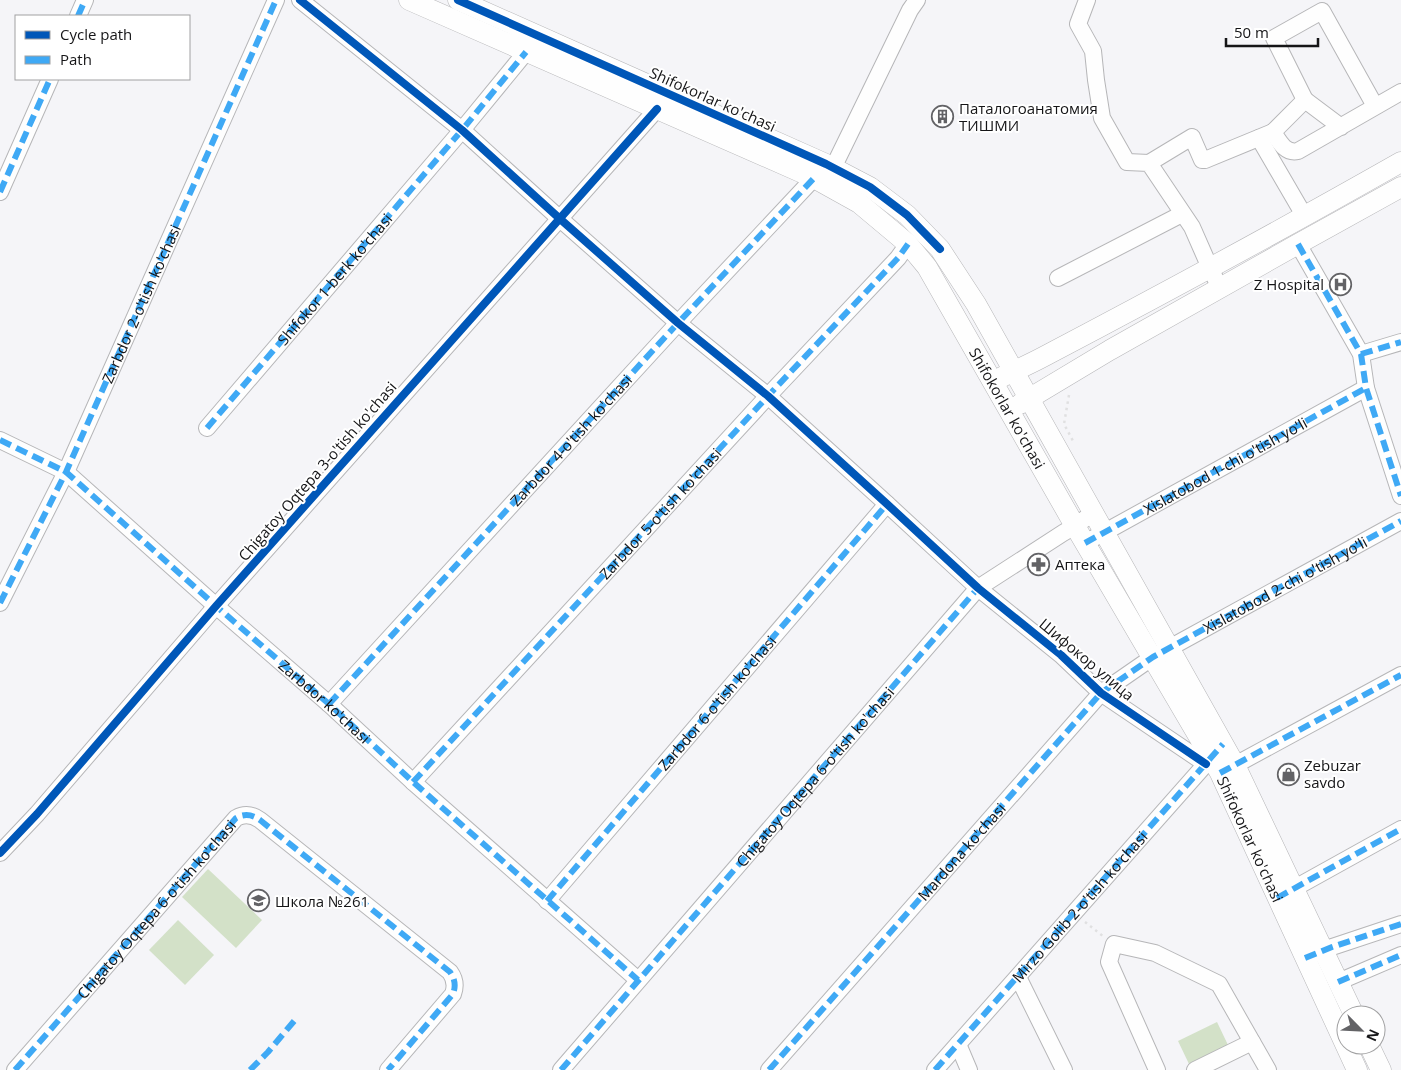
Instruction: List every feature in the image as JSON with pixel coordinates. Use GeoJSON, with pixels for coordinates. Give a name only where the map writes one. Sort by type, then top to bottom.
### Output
{"type":"FeatureCollection","features":[{"type":"Feature","properties":{"kind":"main road","name":"Shifokorlar ko'chasi"},"geometry":{"type":"LineString","coordinates":[[409,0],[814,178],[859,202],[908,244],[927,268],[1080,534],[1161,653]]}},
{"type":"Feature","properties":{"kind":"main road","name":"Shifokorlar ko'chasi"},"geometry":{"type":"LineString","coordinates":[[458,0],[834,168],[870,187],[907,215],[940,249],[990,328],[1104,532],[1161,653],[1219,761],[1286,893],[1323,950],[1349,1005]]}},
{"type":"Feature","properties":{"kind":"main road"},"geometry":{"type":"LineString","coordinates":[[993,382],[1305,217],[1401,162]]}},
{"type":"Feature","properties":{"kind":"main road"},"geometry":{"type":"LineString","coordinates":[[1009,410],[1110,350],[1401,187]]}},
{"type":"Feature","properties":{"kind":"main road","name":"Shifokorlar ko'chasi"},"geometry":{"type":"LineString","coordinates":[[1286,893],[1305,958],[1357,1070]]}},
{"type":"Feature","properties":{"kind":"main road"},"geometry":{"type":"LineString","coordinates":[[1374,1055],[1381,1070]]}},
{"type":"Feature","properties":{"kind":"street"},"geometry":{"type":"LineString","coordinates":[[78,15],[86,0]]}},
{"type":"Feature","properties":{"kind":"street","name":"Zarbdor 2-o'tish ko'chasi"},"geometry":{"type":"LineString","coordinates":[[0,603],[66,472],[276,0]]}},
{"type":"Feature","properties":{"kind":"street","name":"Шифокор улица"},"geometry":{"type":"LineString","coordinates":[[300,0],[462,130],[678,323],[768,396],[978,588],[1061,655],[1101,693],[1219,761]]}},
{"type":"Feature","properties":{"kind":"street"},"geometry":{"type":"LineString","coordinates":[[834,168],[910,10],[917,0]]}},
{"type":"Feature","properties":{"kind":"street"},"geometry":{"type":"LineString","coordinates":[[1087,0],[1078,24],[1093,51],[1102,118],[1127,162],[1149,163],[1192,137],[1202,160],[1204,160],[1266,135],[1305,100]]}},
{"type":"Feature","properties":{"kind":"street"},"geometry":{"type":"LineString","coordinates":[[1341,127],[1305,100],[1274,38],[1322,11],[1375,106]]}},
{"type":"Feature","properties":{"kind":"street","name":"Shifokor 1-berk ko'chasi"},"geometry":{"type":"LineString","coordinates":[[208,428],[462,130],[526,52]]}},
{"type":"Feature","properties":{"kind":"street"},"geometry":{"type":"LineString","coordinates":[[0,192],[50,80]]}},
{"type":"Feature","properties":{"kind":"street"},"geometry":{"type":"LineString","coordinates":[[1266,135],[1288,151],[1298,151],[1401,92]]}},
{"type":"Feature","properties":{"kind":"street","name":"Chigatoy Oqtepa 3-o'tish ko'chasi"},"geometry":{"type":"LineString","coordinates":[[0,853],[37,814],[216,606],[657,109]]}},
{"type":"Feature","properties":{"kind":"street"},"geometry":{"type":"LineString","coordinates":[[1266,135],[1305,217]]}},
{"type":"Feature","properties":{"kind":"street"},"geometry":{"type":"LineString","coordinates":[[1149,163],[1192,227],[1220,288]]}},
{"type":"Feature","properties":{"kind":"street","name":"Zarbdor 4-o'tish ko'chasi"},"geometry":{"type":"LineString","coordinates":[[329,704],[678,323],[814,178]]}},
{"type":"Feature","properties":{"kind":"street"},"geometry":{"type":"LineString","coordinates":[[1058,278],[1182,214]]}},
{"type":"Feature","properties":{"kind":"street","name":"Zarbdor 5-o'tish ko'chasi"},"geometry":{"type":"LineString","coordinates":[[412,782],[898,258],[908,244]]}},
{"type":"Feature","properties":{"kind":"street"},"geometry":{"type":"LineString","coordinates":[[1298,244],[1361,354],[1366,388],[1401,496]]}},
{"type":"Feature","properties":{"kind":"street"},"geometry":{"type":"LineString","coordinates":[[1361,354],[1401,342]]}},
{"type":"Feature","properties":{"kind":"street","name":"Xislatobod 1-chi o'tish yo'li"},"geometry":{"type":"LineString","coordinates":[[1080,534],[1104,532],[1366,388]]}},
{"type":"Feature","properties":{"kind":"street","name":"Zarbdor ko'chasi"},"geometry":{"type":"LineString","coordinates":[[0,440],[66,472],[329,704],[412,782],[638,980]]}},
{"type":"Feature","properties":{"kind":"street","name":"Zarbdor 6-o'tish ko'chasi"},"geometry":{"type":"LineString","coordinates":[[547,901],[887,504]]}},
{"type":"Feature","properties":{"kind":"street","name":"Chigatoy Oqtepa 6-o'tish ko'chasi"},"geometry":{"type":"LineString","coordinates":[[560,1070],[978,588],[1063,533],[1080,534],[1093,513]]}},
{"type":"Feature","properties":{"kind":"street","name":"Xislatobod 2-chi o'tish yo'li"},"geometry":{"type":"LineString","coordinates":[[1161,653],[1401,521]]}},
{"type":"Feature","properties":{"kind":"street","name":"Mardona ko'chasi"},"geometry":{"type":"LineString","coordinates":[[769,1070],[1101,693],[1161,653]]}},
{"type":"Feature","properties":{"kind":"street","name":"Mirzo Golib 2-o'tish ko'chasi"},"geometry":{"type":"LineString","coordinates":[[935,1070],[1073,914],[1219,761],[1401,674]]}},
{"type":"Feature","properties":{"kind":"street","name":"Chigatoy Oqtepa 6-o'tish ko'chasi"},"geometry":{"type":"LineString","coordinates":[[15,1070],[236,818],[246,815],[260,820],[453,975],[455,987],[453,994],[388,1070]]}},
{"type":"Feature","properties":{"kind":"street"},"geometry":{"type":"LineString","coordinates":[[1286,893],[1401,829]]}},
{"type":"Feature","properties":{"kind":"street"},"geometry":{"type":"LineString","coordinates":[[1305,958],[1323,950],[1401,924]]}},
{"type":"Feature","properties":{"kind":"street"},"geometry":{"type":"LineString","coordinates":[[1157,1070],[1109,962],[1114,944],[1155,953],[1219,984],[1268,1070]]}},
{"type":"Feature","properties":{"kind":"street"},"geometry":{"type":"LineString","coordinates":[[1338,982],[1400,958]]}},
{"type":"Feature","properties":{"kind":"street"},"geometry":{"type":"LineString","coordinates":[[1018,977],[1064,1070]]}},
{"type":"Feature","properties":{"kind":"street"},"geometry":{"type":"LineString","coordinates":[[1195,1070],[1252,1042]]}},
{"type":"Feature","properties":{"kind":"street"},"geometry":{"type":"LineString","coordinates":[[958,1044],[969,1070]]}},
{"type":"Feature","properties":{"kind":"path"},"geometry":{"type":"LineString","coordinates":[[1073,914],[1114,944]]}},
{"type":"Feature","properties":{"kind":"green space"},"geometry":{"type":"Polygon","coordinates":[[[208,869],[262,920],[236,948],[182,897],[208,869]]]}},
{"type":"Feature","properties":{"kind":"green space"},"geometry":{"type":"Polygon","coordinates":[[[178,920],[214,955],[185,985],[149,950],[178,920]]]}},
{"type":"Feature","properties":{"kind":"green space"},"geometry":{"type":"Polygon","coordinates":[[[1217,1022],[1228,1045],[1189,1064],[1178,1041],[1217,1022]]]}},
{"type":"Feature","properties":{"kind":"marked path"},"geometry":{"type":"LineString","coordinates":[[78,15],[85,0]]}},
{"type":"Feature","properties":{"kind":"marked path"},"geometry":{"type":"LineString","coordinates":[[0,603],[66,472],[276,0]]}},
{"type":"Feature","properties":{"kind":"marked path"},"geometry":{"type":"LineString","coordinates":[[207,428],[462,130],[526,52]]}},
{"type":"Feature","properties":{"kind":"marked path"},"geometry":{"type":"LineString","coordinates":[[0,192],[50,80]]}},
{"type":"Feature","properties":{"kind":"marked path"},"geometry":{"type":"LineString","coordinates":[[329,704],[678,323],[814,178]]}},
{"type":"Feature","properties":{"kind":"marked path"},"geometry":{"type":"LineString","coordinates":[[413,782],[768,396],[898,258],[908,244]]}},
{"type":"Feature","properties":{"kind":"marked path"},"geometry":{"type":"LineString","coordinates":[[1298,244],[1361,354],[1366,388],[1401,496]]}},
{"type":"Feature","properties":{"kind":"marked path"},"geometry":{"type":"LineString","coordinates":[[1361,354],[1401,342]]}},
{"type":"Feature","properties":{"kind":"marked path"},"geometry":{"type":"LineString","coordinates":[[1085,543],[1366,388]]}},
{"type":"Feature","properties":{"kind":"marked path"},"geometry":{"type":"LineString","coordinates":[[0,440],[66,472],[638,980]]}},
{"type":"Feature","properties":{"kind":"marked path"},"geometry":{"type":"LineString","coordinates":[[547,901],[887,504]]}},
{"type":"Feature","properties":{"kind":"marked path"},"geometry":{"type":"LineString","coordinates":[[769,1070],[1101,693],[1153,657],[1401,521]]}},
{"type":"Feature","properties":{"kind":"marked path"},"geometry":{"type":"LineString","coordinates":[[561,1070],[978,588],[975,585]]}},
{"type":"Feature","properties":{"kind":"marked path"},"geometry":{"type":"LineString","coordinates":[[1220,773],[1401,675]]}},
{"type":"Feature","properties":{"kind":"marked path"},"geometry":{"type":"LineString","coordinates":[[935,1070],[1223,744]]}},
{"type":"Feature","properties":{"kind":"marked path"},"geometry":{"type":"LineString","coordinates":[[15,1070],[236,818],[246,815],[260,820],[452,975],[455,985],[453,994],[388,1070]]}},
{"type":"Feature","properties":{"kind":"marked path"},"geometry":{"type":"LineString","coordinates":[[1277,898],[1401,829]]}},
{"type":"Feature","properties":{"kind":"marked path"},"geometry":{"type":"LineString","coordinates":[[1305,958],[1401,924]]}},
{"type":"Feature","properties":{"kind":"marked path"},"geometry":{"type":"LineString","coordinates":[[1338,982],[1401,955]]}},
{"type":"Feature","properties":{"kind":"marked path"},"geometry":{"type":"LineString","coordinates":[[250,1070],[295,1020]]}},
{"type":"Feature","properties":{"kind":"cycle path"},"geometry":{"type":"LineString","coordinates":[[300,0],[462,130],[678,323],[768,396],[978,588],[1061,655],[1101,693],[1206,764]]}},
{"type":"Feature","properties":{"kind":"cycle path"},"geometry":{"type":"LineString","coordinates":[[458,0],[826,164],[870,187],[907,215],[940,249]]}},
{"type":"Feature","properties":{"kind":"cycle path"},"geometry":{"type":"LineString","coordinates":[[0,853],[37,814],[216,606],[657,109]]}},
{"type":"Feature","properties":{"kind":"place","name":"Паталогоанатомия ТИШМИ"},"geometry":{"type":"Point","coordinates":[943,117]}},
{"type":"Feature","properties":{"kind":"place","name":"Z Hospital"},"geometry":{"type":"Point","coordinates":[1340,284]}},
{"type":"Feature","properties":{"kind":"place","name":"Аптека"},"geometry":{"type":"Point","coordinates":[1039,564]}},
{"type":"Feature","properties":{"kind":"place","name":"Zebuzar savdo"},"geometry":{"type":"Point","coordinates":[1288,774]}},
{"type":"Feature","properties":{"kind":"place","name":"Школа №261"},"geometry":{"type":"Point","coordinates":[259,901]}}]}
